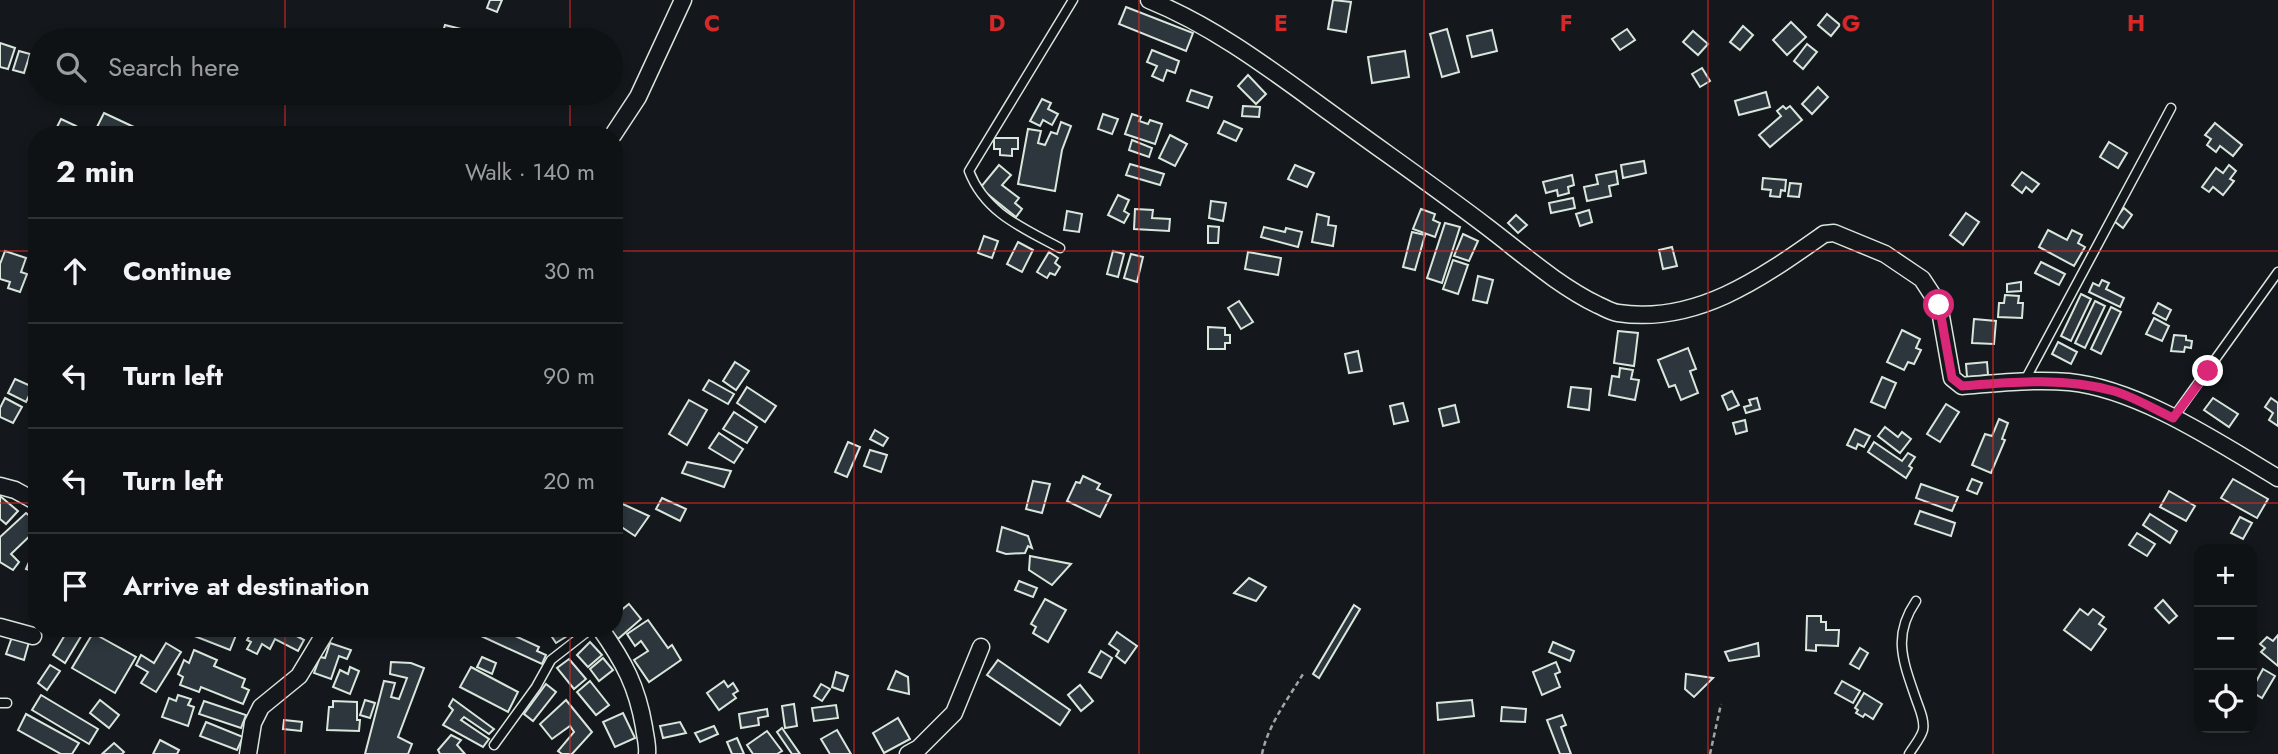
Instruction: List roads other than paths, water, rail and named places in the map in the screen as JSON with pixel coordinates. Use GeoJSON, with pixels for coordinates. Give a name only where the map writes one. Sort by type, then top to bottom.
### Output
{"type":"FeatureCollection","features":[{"type":"Feature","properties":{"kind":"street"},"geometry":{"type":"LineString","coordinates":[[619,126],[638,97],[683,0]]}},
{"type":"Feature","properties":{"kind":"street"},"geometry":{"type":"LineString","coordinates":[[1149,0],[1220,36],[1260,62],[1485,225],[1572,293],[1615,313],[1649,315],[1685,310],[1713,302],[1752,283],[1824,234],[1834,233],[1885,254],[1922,279],[1939,305],[1952,378],[1962,386],[2070,382],[2116,392],[2173,418],[2278,478]]}},
{"type":"Feature","properties":{"kind":"street"},"geometry":{"type":"LineString","coordinates":[[0,486],[28,497]]}},
{"type":"Feature","properties":{"kind":"street"},"geometry":{"type":"LineString","coordinates":[[0,627],[28,635]]}},
{"type":"Feature","properties":{"kind":"street"},"geometry":{"type":"LineString","coordinates":[[248,754],[253,723],[261,707],[299,676],[323,637]]}},
{"type":"Feature","properties":{"kind":"street"},"geometry":{"type":"LineString","coordinates":[[606,637],[633,681],[640,703],[647,754]]}},
{"type":"Feature","properties":{"kind":"street"},"geometry":{"type":"LineString","coordinates":[[908,754],[919,748],[954,713],[981,647]]}},
{"type":"Feature","properties":{"kind":"lane"},"geometry":{"type":"LineString","coordinates":[[1060,248],[1000,214],[976,190],[969,171],[1073,0]]}},
{"type":"Feature","properties":{"kind":"lane"},"geometry":{"type":"LineString","coordinates":[[2024,382],[2171,108]]}},
{"type":"Feature","properties":{"kind":"lane"},"geometry":{"type":"LineString","coordinates":[[2173,418],[2278,272]]}},
{"type":"Feature","properties":{"kind":"lane"},"geometry":{"type":"LineString","coordinates":[[1909,754],[1923,732],[1922,717],[1905,669],[1901,631],[1905,617],[1916,601]]}},
{"type":"Feature","properties":{"kind":"lane"},"geometry":{"type":"LineString","coordinates":[[494,745],[536,687],[551,660],[580,637]]}}]}
